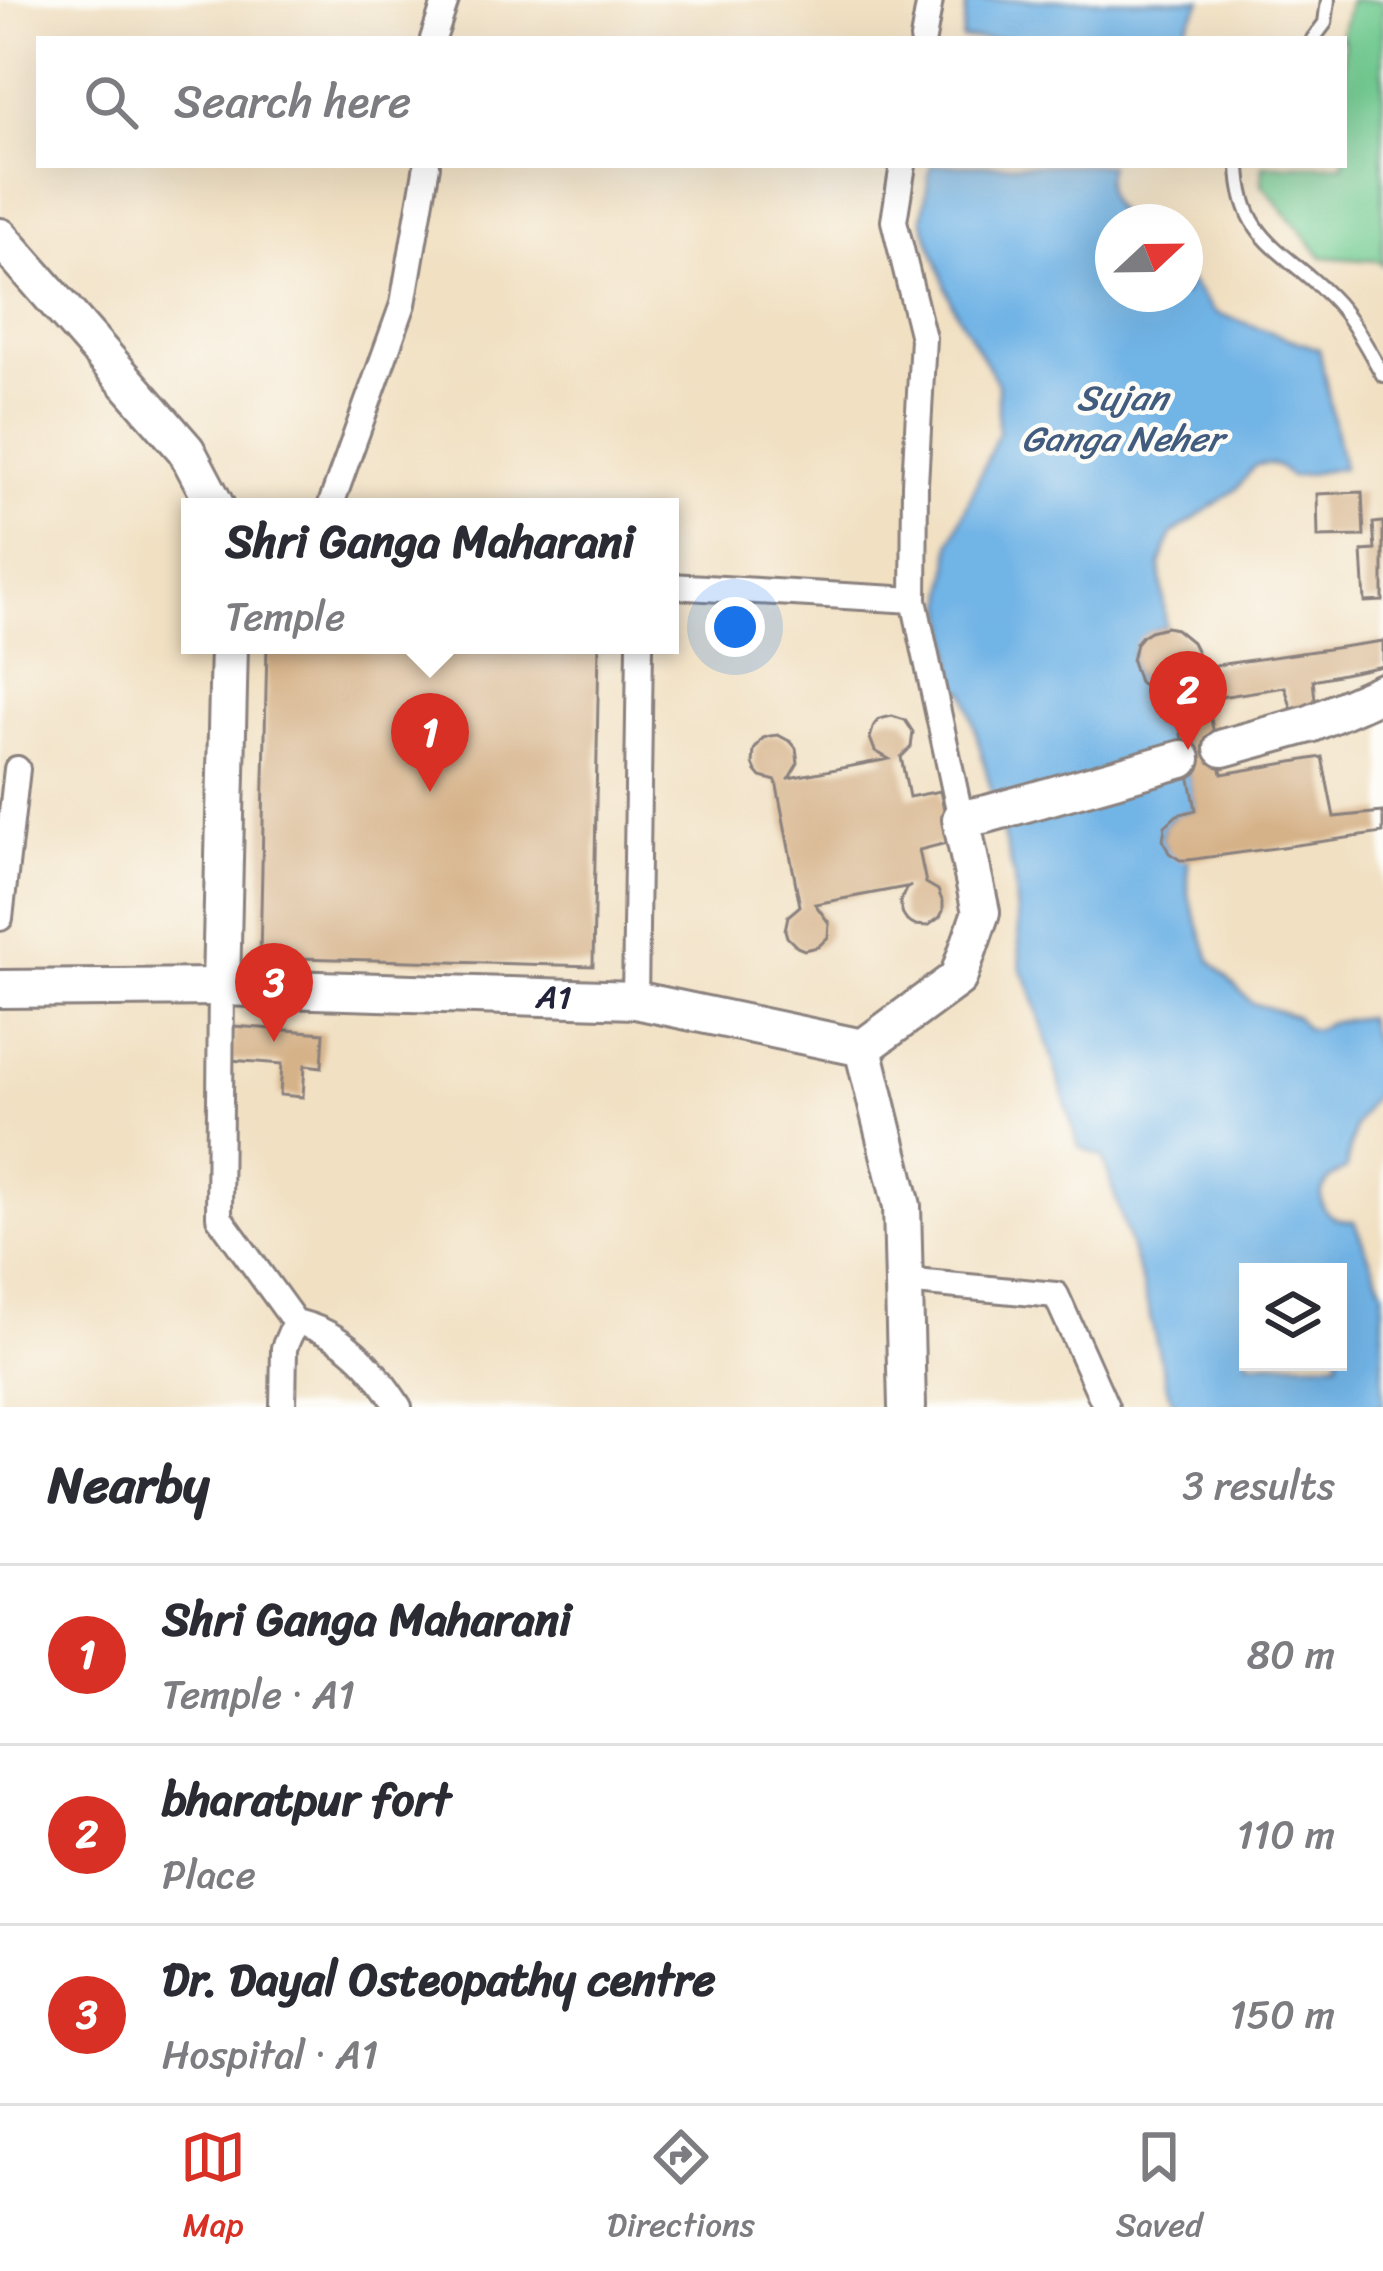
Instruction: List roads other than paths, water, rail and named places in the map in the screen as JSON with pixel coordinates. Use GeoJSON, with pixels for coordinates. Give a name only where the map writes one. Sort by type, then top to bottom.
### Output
{"type":"FeatureCollection","features":[{"type":"Feature","properties":{"kind":"main road"},"geometry":{"type":"LineString","coordinates":[[0,237],[186,450],[211,498]]}},
{"type":"Feature","properties":{"kind":"main road"},"geometry":{"type":"LineString","coordinates":[[220,987],[229,654]]}},
{"type":"Feature","properties":{"kind":"main road"},"geometry":{"type":"LineString","coordinates":[[1223,748],[1310,724],[1383,692]]}},
{"type":"Feature","properties":{"kind":"main road"},"geometry":{"type":"LineString","coordinates":[[907,1407],[902,1206],[863,1048],[958,978],[981,911],[974,816],[1182,760]]}},
{"type":"Feature","properties":{"kind":"main road","name":"A1"},"geometry":{"type":"LineString","coordinates":[[0,989],[220,987],[635,1000],[863,1048]]}},
{"type":"Feature","properties":{"kind":"street"},"geometry":{"type":"LineString","coordinates":[[434,36],[446,0]]}},
{"type":"Feature","properties":{"kind":"street"},"geometry":{"type":"LineString","coordinates":[[924,36],[930,0]]}},
{"type":"Feature","properties":{"kind":"street"},"geometry":{"type":"LineString","coordinates":[[333,498],[403,304],[426,168]]}},
{"type":"Feature","properties":{"kind":"street"},"geometry":{"type":"LineString","coordinates":[[903,168],[894,220],[923,338],[914,600],[974,816]]}},
{"type":"Feature","properties":{"kind":"street"},"geometry":{"type":"LineString","coordinates":[[679,587],[914,600]]}},
{"type":"Feature","properties":{"kind":"street"},"geometry":{"type":"LineString","coordinates":[[635,1000],[640,654]]}},
{"type":"Feature","properties":{"kind":"street"},"geometry":{"type":"LineString","coordinates":[[0,918],[17,769]]}},
{"type":"Feature","properties":{"kind":"street"},"geometry":{"type":"LineString","coordinates":[[220,987],[219,1216],[295,1322],[318,1327],[359,1353],[399,1407]]}},
{"type":"Feature","properties":{"kind":"street"},"geometry":{"type":"LineString","coordinates":[[904,1281],[1056,1294],[1106,1407]]}},
{"type":"Feature","properties":{"kind":"street"},"geometry":{"type":"LineString","coordinates":[[283,1407],[284,1348],[295,1322]]}},
{"type":"Feature","properties":{"kind":"lane"},"geometry":{"type":"LineString","coordinates":[[1315,36],[1325,23],[1328,0]]}},
{"type":"Feature","properties":{"kind":"lane"},"geometry":{"type":"LineString","coordinates":[[1238,168],[1239,192],[1252,223],[1272,248],[1331,297],[1383,375]]}},
{"type":"Feature","properties":{"kind":"water"},"geometry":{"type":"Polygon","coordinates":[[[967,0],[1202,0],[1180,36],[962,36],[967,0]]]}},
{"type":"Feature","properties":{"kind":"water","name":"Sujan Ganga Neher"},"geometry":{"type":"Polygon","coordinates":[[[930,168],[1109,168],[1106,185],[1112,204],[1095,204],[1095,312],[1203,312],[1203,298],[1214,312],[1319,349],[1343,468],[1290,477],[1274,465],[1254,466],[1238,488],[1172,534],[1160,565],[1166,627],[1139,641],[1132,664],[1144,685],[1173,693],[1196,810],[1168,822],[1163,835],[1173,853],[1188,860],[1188,894],[1211,961],[1252,1003],[1295,1016],[1305,1028],[1315,1030],[1330,1022],[1366,1017],[1383,1081],[1355,1125],[1346,1169],[1326,1183],[1322,1201],[1331,1215],[1354,1221],[1383,1290],[1383,1407],[1176,1407],[1168,1391],[1103,1157],[1079,1147],[1021,969],[1014,876],[965,691],[957,688],[946,604],[951,542],[998,434],[998,384],[952,304],[922,219],[930,168]]]}},
{"type":"Feature","properties":{"kind":"place","name":"bharatpur fort"},"geometry":{"type":"Point","coordinates":[1188,750]}},
{"type":"Feature","properties":{"kind":"place","name":"Shri Ganga Maharani"},"geometry":{"type":"Point","coordinates":[430,792]}},
{"type":"Feature","properties":{"kind":"place","name":"Dr. Dayal Osteopathy centre"},"geometry":{"type":"Point","coordinates":[274,1042]}}]}
